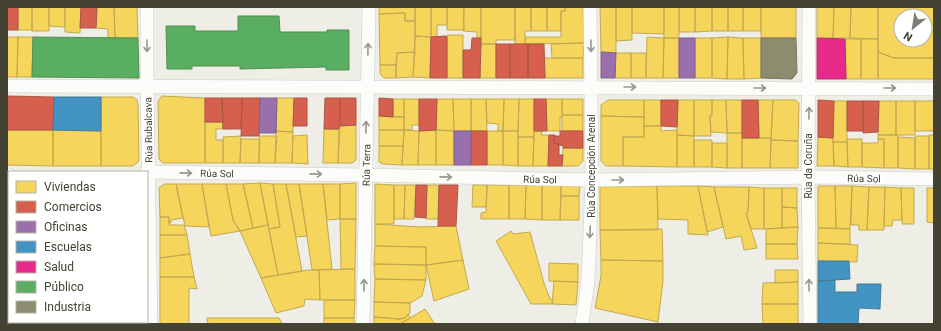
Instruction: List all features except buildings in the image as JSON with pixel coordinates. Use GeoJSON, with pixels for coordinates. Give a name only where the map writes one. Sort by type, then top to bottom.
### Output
{"type":"FeatureCollection","features":[{"type":"Feature","properties":{"kind":"street","name":"Rúa Rubalcava"},"geometry":{"type":"LineString","coordinates":[[148,7],[148,171]]}},
{"type":"Feature","properties":{"kind":"street","name":"Rúa Terra"},"geometry":{"type":"LineString","coordinates":[[364,324],[365,175],[369,7]]}},
{"type":"Feature","properties":{"kind":"street","name":"Rúa Concepción Arenal"},"geometry":{"type":"LineString","coordinates":[[582,324],[588,281],[592,180],[590,7]]}},
{"type":"Feature","properties":{"kind":"street","name":"Rúa da Coruña"},"geometry":{"type":"LineString","coordinates":[[809,7],[808,178],[810,324]]}},
{"type":"Feature","properties":{"kind":"street"},"geometry":{"type":"LineString","coordinates":[[7,86],[934,89]]}},
{"type":"Feature","properties":{"kind":"street","name":"Rúa Rubalcava"},"geometry":{"type":"LineString","coordinates":[[148,172],[150,324]]}},
{"type":"Feature","properties":{"kind":"street","name":"Rúa Sol"},"geometry":{"type":"LineString","coordinates":[[148,172],[592,180],[808,178],[934,180]]}}]}
